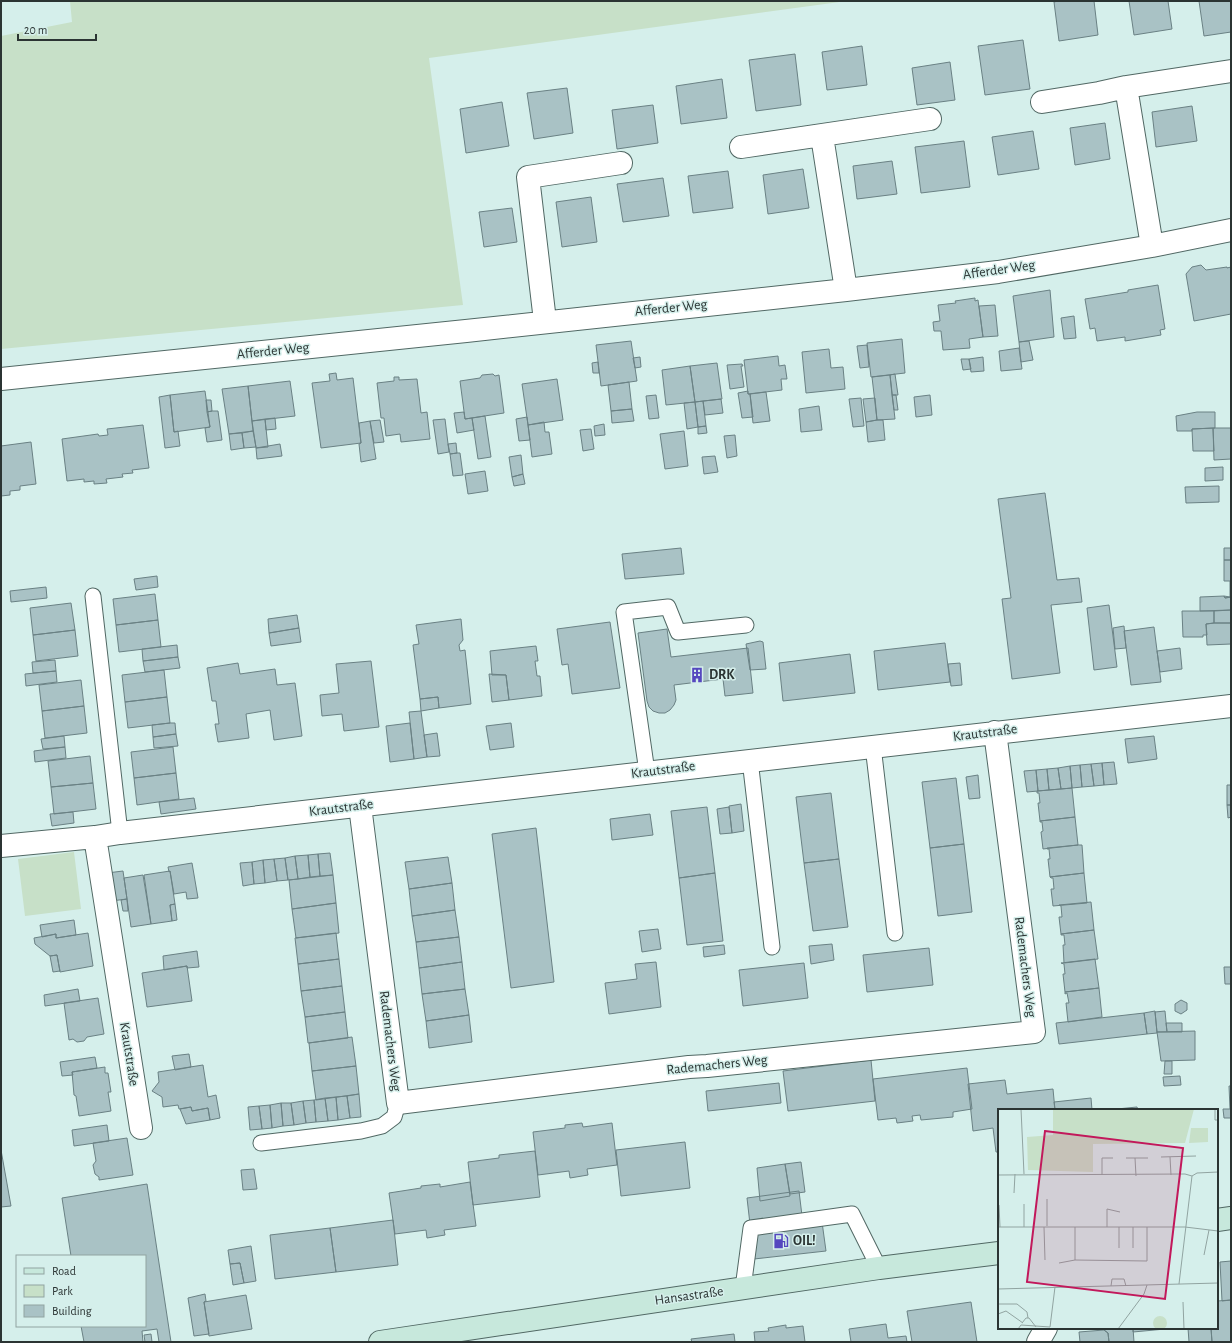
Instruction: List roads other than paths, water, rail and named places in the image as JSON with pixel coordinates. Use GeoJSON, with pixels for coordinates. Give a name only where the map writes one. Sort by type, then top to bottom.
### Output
{"type":"FeatureCollection","features":[{"type":"Feature","properties":{"kind":"main road"},"geometry":{"type":"LineString","coordinates":[[1218,1220],[1231,1218]]}},
{"type":"Feature","properties":{"kind":"main road","name":"Hansastraße"},"geometry":{"type":"LineString","coordinates":[[380,1342],[878,1268],[998,1252]]}},
{"type":"Feature","properties":{"kind":"street"},"geometry":{"type":"LineString","coordinates":[[1042,102],[1099,94],[1126,87],[1231,71]]}},
{"type":"Feature","properties":{"kind":"street"},"geometry":{"type":"LineString","coordinates":[[1126,87],[1152,246]]}},
{"type":"Feature","properties":{"kind":"street"},"geometry":{"type":"LineString","coordinates":[[741,148],[930,119]]}},
{"type":"Feature","properties":{"kind":"street"},"geometry":{"type":"LineString","coordinates":[[822,136],[846,290]]}},
{"type":"Feature","properties":{"kind":"street"},"geometry":{"type":"LineString","coordinates":[[545,321],[528,177],[621,163]]}},
{"type":"Feature","properties":{"kind":"street","name":"Afferder Weg"},"geometry":{"type":"LineString","coordinates":[[1,379],[846,290],[998,272],[1152,246],[1231,230]]}},
{"type":"Feature","properties":{"kind":"street","name":"Krautstraße"},"geometry":{"type":"LineString","coordinates":[[1,846],[95,837],[750,760],[1231,706]]}},
{"type":"Feature","properties":{"kind":"street","name":"Rademachers Weg"},"geometry":{"type":"LineString","coordinates":[[360,806],[398,1103],[689,1067],[1034,1032],[995,732]]}},
{"type":"Feature","properties":{"kind":"street","name":"Krautstraße"},"geometry":{"type":"LineString","coordinates":[[95,837],[140,1128]]}},
{"type":"Feature","properties":{"kind":"street"},"geometry":{"type":"LineString","coordinates":[[1038,1342],[1045,1329]]}},
{"type":"Feature","properties":{"kind":"lane"},"geometry":{"type":"LineString","coordinates":[[93,596],[120,833]]}},
{"type":"Feature","properties":{"kind":"lane"},"geometry":{"type":"LineString","coordinates":[[646,772],[624,612],[668,607],[678,632],[746,625]]}},
{"type":"Feature","properties":{"kind":"lane"},"geometry":{"type":"LineString","coordinates":[[873,746],[895,933]]}},
{"type":"Feature","properties":{"kind":"lane"},"geometry":{"type":"LineString","coordinates":[[750,760],[772,947]]}},
{"type":"Feature","properties":{"kind":"lane"},"geometry":{"type":"LineString","coordinates":[[261,1143],[360,1131],[382,1126],[394,1117],[398,1103]]}},
{"type":"Feature","properties":{"kind":"lane"},"geometry":{"type":"LineString","coordinates":[[743,1288],[751,1228],[852,1214],[878,1268]]}},
{"type":"Feature","properties":{"kind":"place","name":"DRK"},"geometry":{"type":"Point","coordinates":[697,675]}},
{"type":"Feature","properties":{"kind":"place","name":"OIL!"},"geometry":{"type":"Point","coordinates":[781,1241]}}]}
